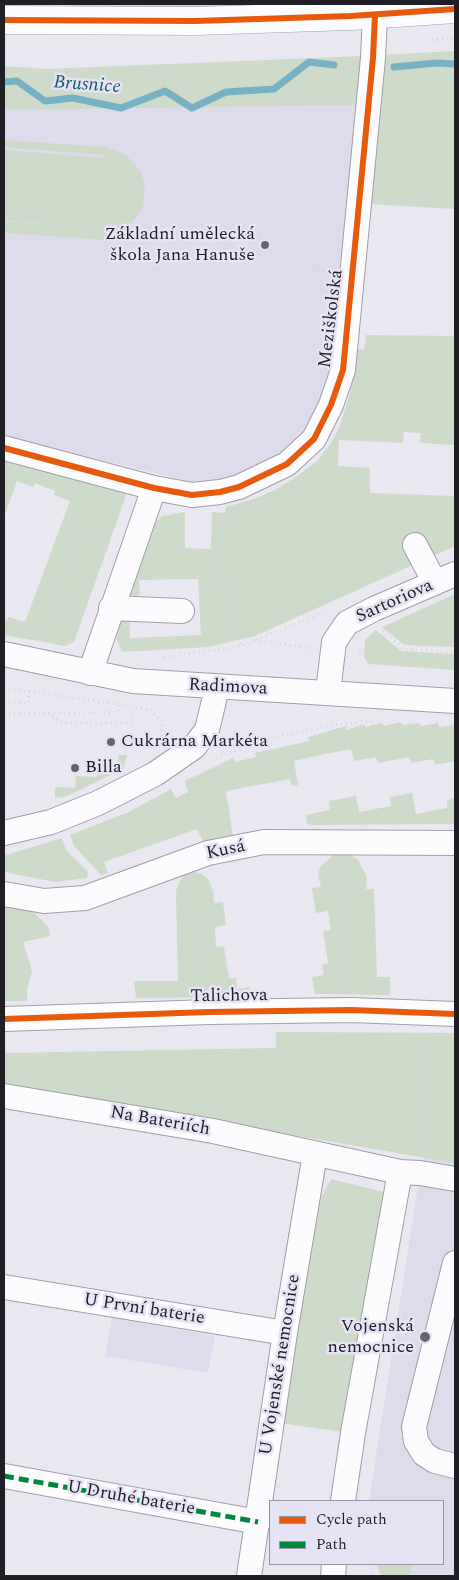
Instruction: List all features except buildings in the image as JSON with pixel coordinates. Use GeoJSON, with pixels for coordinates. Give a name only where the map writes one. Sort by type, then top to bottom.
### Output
{"type":"FeatureCollection","features":[{"type":"Feature","properties":{"kind":"main road"},"geometry":{"type":"LineString","coordinates":[[4,20],[41,13],[195,22],[375,15],[455,9]]}},
{"type":"Feature","properties":{"kind":"street","name":"Meziškolská"},"geometry":{"type":"LineString","coordinates":[[4,448],[154,488],[192,495],[220,492],[239,487],[287,464],[314,439],[332,405],[343,370],[373,58],[375,15]]}},
{"type":"Feature","properties":{"kind":"street"},"geometry":{"type":"LineString","coordinates":[[90,673],[154,488]]}},
{"type":"Feature","properties":{"kind":"street"},"geometry":{"type":"LineString","coordinates":[[415,545],[445,579]]}},
{"type":"Feature","properties":{"kind":"street","name":"Sartoriova"},"geometry":{"type":"LineString","coordinates":[[328,692],[334,642],[347,623],[374,609],[445,579]]}},
{"type":"Feature","properties":{"kind":"street"},"geometry":{"type":"LineString","coordinates":[[111,608],[182,611]]}},
{"type":"Feature","properties":{"kind":"street","name":"Radimova"},"geometry":{"type":"LineString","coordinates":[[4,654],[133,681],[217,688],[328,692],[455,701]]}},
{"type":"Feature","properties":{"kind":"street"},"geometry":{"type":"LineString","coordinates":[[4,833],[51,822],[98,803],[155,774],[194,747],[207,730],[217,688]]}},
{"type":"Feature","properties":{"kind":"street","name":"Kusá"},"geometry":{"type":"LineString","coordinates":[[4,894],[44,901],[84,898],[208,853],[264,842],[455,843]]}},
{"type":"Feature","properties":{"kind":"street","name":"Talichova"},"geometry":{"type":"LineString","coordinates":[[4,1020],[209,1012],[351,1010],[444,1013]]}},
{"type":"Feature","properties":{"kind":"street","name":"Na Bateriích"},"geometry":{"type":"LineString","coordinates":[[4,1096],[213,1131],[315,1154]]}},
{"type":"Feature","properties":{"kind":"street"},"geometry":{"type":"LineString","coordinates":[[315,1154],[407,1172],[455,1179]]}},
{"type":"Feature","properties":{"kind":"street","name":"U Vojenské nemocnice"},"geometry":{"type":"LineString","coordinates":[[249,1576],[285,1332],[315,1154]]}},
{"type":"Feature","properties":{"kind":"street"},"geometry":{"type":"LineString","coordinates":[[343,1500],[353,1433],[407,1172]]}},
{"type":"Feature","properties":{"kind":"street"},"geometry":{"type":"LineString","coordinates":[[455,1263],[414,1427],[416,1441],[424,1454],[435,1461],[455,1466]]}},
{"type":"Feature","properties":{"kind":"street","name":"U První baterie"},"geometry":{"type":"LineString","coordinates":[[4,1287],[285,1332]]}},
{"type":"Feature","properties":{"kind":"street","name":"U Druhé baterie"},"geometry":{"type":"LineString","coordinates":[[4,1476],[258,1522]]}},
{"type":"Feature","properties":{"kind":"path"},"geometry":{"type":"LineString","coordinates":[[422,40],[455,39]]}},
{"type":"Feature","properties":{"kind":"path"},"geometry":{"type":"LineString","coordinates":[[306,248],[314,257],[321,271]]}},
{"type":"Feature","properties":{"kind":"path"},"geometry":{"type":"LineString","coordinates":[[219,512],[219,565],[241,646]]}},
{"type":"Feature","properties":{"kind":"path"},"geometry":{"type":"LineString","coordinates":[[37,646],[77,538],[110,550]]}},
{"type":"Feature","properties":{"kind":"path"},"geometry":{"type":"LineString","coordinates":[[54,600],[87,612]]}},
{"type":"Feature","properties":{"kind":"path"},"geometry":{"type":"LineString","coordinates":[[161,658],[241,646],[334,609]]}},
{"type":"Feature","properties":{"kind":"path"},"geometry":{"type":"LineString","coordinates":[[377,626],[404,649],[455,652]]}},
{"type":"Feature","properties":{"kind":"path"},"geometry":{"type":"LineString","coordinates":[[254,640],[318,649]]}},
{"type":"Feature","properties":{"kind":"path"},"geometry":{"type":"LineString","coordinates":[[360,655],[362,642]]}},
{"type":"Feature","properties":{"kind":"path"},"geometry":{"type":"LineString","coordinates":[[4,688],[151,710],[163,722],[161,740],[156,745]]}},
{"type":"Feature","properties":{"kind":"path"},"geometry":{"type":"LineString","coordinates":[[4,703],[28,703],[29,691]]}},
{"type":"Feature","properties":{"kind":"path"},"geometry":{"type":"LineString","coordinates":[[4,714],[118,712],[119,705]]}},
{"type":"Feature","properties":{"kind":"path"},"geometry":{"type":"LineString","coordinates":[[48,714],[64,722],[132,723],[133,706]]}},
{"type":"Feature","properties":{"kind":"path"},"geometry":{"type":"LineString","coordinates":[[212,760],[261,741],[332,725],[381,720]]}},
{"type":"Feature","properties":{"kind":"path"},"geometry":{"type":"LineString","coordinates":[[335,843],[351,1010]]}},
{"type":"Feature","properties":{"kind":"path"},"geometry":{"type":"LineString","coordinates":[[184,861],[209,1012]]}},
{"type":"Feature","properties":{"kind":"path"},"geometry":{"type":"LineString","coordinates":[[407,1172],[444,1013]]}},
{"type":"Feature","properties":{"kind":"shaded area"},"geometry":{"type":"Polygon","coordinates":[[[361,105],[336,369],[327,399],[303,433],[285,453],[245,473],[212,483],[196,483],[4,436],[4,110],[361,105]]]}},
{"type":"Feature","properties":{"kind":"shaded area","name":"Vojenská nemocnice"},"geometry":{"type":"Polygon","coordinates":[[[455,1059],[455,1576],[409,1576],[412,1565],[444,1565],[444,1500],[369,1500],[420,1173],[446,1066],[455,1059]]]}},
{"type":"Feature","properties":{"kind":"shaded area"},"geometry":{"type":"Polygon","coordinates":[[[112,1318],[215,1336],[208,1373],[105,1356],[112,1318]]]}},
{"type":"Feature","properties":{"kind":"green space"},"geometry":{"type":"Polygon","coordinates":[[[70,4],[309,4],[203,9],[78,10],[70,4]]]}},
{"type":"Feature","properties":{"kind":"green space"},"geometry":{"type":"Polygon","coordinates":[[[455,51],[455,209],[369,204],[381,55],[455,51]]]}},
{"type":"Feature","properties":{"kind":"green space"},"geometry":{"type":"Polygon","coordinates":[[[364,56],[361,105],[4,110],[4,66],[46,69],[364,56]]]}},
{"type":"Feature","properties":{"kind":"green space"},"geometry":{"type":"Polygon","coordinates":[[[4,140],[104,147],[125,154],[140,170],[145,184],[143,206],[135,219],[124,230],[135,231],[134,242],[4,233],[4,221],[98,228],[4,220],[4,150],[103,158],[104,155],[4,147],[4,140]]]}},
{"type":"Feature","properties":{"kind":"green space"},"geometry":{"type":"Polygon","coordinates":[[[366,335],[455,336],[455,445],[420,443],[421,433],[404,432],[403,443],[339,440],[338,466],[370,468],[370,493],[455,496],[455,546],[255,636],[208,647],[122,652],[117,641],[118,627],[123,617],[127,617],[130,625],[130,638],[201,635],[198,579],[139,580],[140,593],[130,599],[125,593],[154,523],[163,516],[185,512],[185,548],[211,549],[212,512],[225,513],[226,507],[254,499],[275,490],[317,461],[331,443],[339,428],[350,394],[356,349],[364,350],[366,335]]]}},
{"type":"Feature","properties":{"kind":"green space"},"geometry":{"type":"Polygon","coordinates":[[[4,458],[130,484],[74,642],[65,646],[4,635],[4,619],[7,620],[8,617],[25,622],[70,501],[54,495],[55,491],[35,483],[33,487],[17,481],[4,517],[4,458]]]}},
{"type":"Feature","properties":{"kind":"green space"},"geometry":{"type":"Polygon","coordinates":[[[455,594],[455,647],[404,645],[382,627],[455,594]]]}},
{"type":"Feature","properties":{"kind":"green space"},"geometry":{"type":"Polygon","coordinates":[[[376,630],[401,651],[455,654],[455,670],[368,664],[364,657],[365,640],[376,630]]]}},
{"type":"Feature","properties":{"kind":"green space"},"geometry":{"type":"Polygon","coordinates":[[[401,722],[402,725],[420,723],[421,726],[438,723],[439,727],[455,725],[455,761],[435,765],[433,759],[411,763],[409,757],[378,763],[376,757],[354,761],[351,749],[294,761],[298,785],[292,786],[290,779],[226,791],[233,837],[204,843],[197,829],[104,862],[108,873],[101,875],[74,846],[70,835],[129,812],[171,789],[176,798],[188,792],[185,781],[233,758],[235,762],[256,757],[255,753],[309,741],[308,737],[346,726],[347,730],[364,724],[365,727],[382,723],[384,726],[401,722]]]}},
{"type":"Feature","properties":{"kind":"green space"},"geometry":{"type":"Polygon","coordinates":[[[118,755],[127,755],[123,769],[65,797],[55,798],[55,787],[75,788],[76,776],[97,777],[97,766],[118,767],[118,755]]]}},
{"type":"Feature","properties":{"kind":"green space"},"geometry":{"type":"Polygon","coordinates":[[[412,793],[416,814],[447,808],[447,800],[455,798],[455,824],[310,825],[307,823],[306,815],[330,810],[329,801],[356,796],[359,812],[391,806],[390,797],[412,793]]]}},
{"type":"Feature","properties":{"kind":"green space"},"geometry":{"type":"Polygon","coordinates":[[[62,838],[66,850],[88,872],[87,878],[55,882],[4,872],[4,857],[6,855],[62,838]]]}},
{"type":"Feature","properties":{"kind":"green space"},"geometry":{"type":"Polygon","coordinates":[[[336,853],[347,853],[358,860],[367,877],[366,889],[374,889],[377,977],[390,977],[390,995],[315,994],[312,977],[324,975],[322,965],[328,963],[323,931],[331,930],[328,911],[316,913],[312,888],[321,887],[318,876],[320,867],[336,853]]]}},
{"type":"Feature","properties":{"kind":"green space"},"geometry":{"type":"Polygon","coordinates":[[[193,872],[202,874],[208,879],[213,891],[214,903],[223,902],[226,925],[215,927],[216,947],[224,946],[229,978],[236,978],[237,989],[250,987],[251,997],[136,998],[134,981],[178,981],[176,891],[179,882],[185,875],[193,872]]]}},
{"type":"Feature","properties":{"kind":"green space"},"geometry":{"type":"Polygon","coordinates":[[[4,903],[30,908],[49,928],[50,936],[23,942],[32,971],[27,989],[27,1001],[4,1001],[4,903]]]}},
{"type":"Feature","properties":{"kind":"green space"},"geometry":{"type":"Polygon","coordinates":[[[276,1032],[455,1033],[455,1163],[4,1085],[4,1037],[6,1053],[276,1048],[276,1032]]]}},
{"type":"Feature","properties":{"kind":"green space"},"geometry":{"type":"Polygon","coordinates":[[[331,1179],[384,1192],[344,1432],[279,1423],[321,1198],[331,1179]]]}},
{"type":"Feature","properties":{"kind":"green space"},"geometry":{"type":"Polygon","coordinates":[[[376,1565],[412,1565],[409,1576],[381,1576],[376,1565]]]}},
{"type":"Feature","properties":{"kind":"waterway","name":"Brusnice"},"geometry":{"type":"LineString","coordinates":[[4,82],[17,81],[45,101],[73,98],[121,108],[165,91],[192,108],[226,92],[274,89],[309,62],[334,65]]}},
{"type":"Feature","properties":{"kind":"waterway","name":"Brusnice"},"geometry":{"type":"LineString","coordinates":[[394,67],[437,63],[455,64]]}},
{"type":"Feature","properties":{"kind":"marked path"},"geometry":{"type":"LineString","coordinates":[[4,1476],[258,1522]]}},
{"type":"Feature","properties":{"kind":"cycle path"},"geometry":{"type":"LineString","coordinates":[[4,20],[195,21],[351,16],[455,9]]}},
{"type":"Feature","properties":{"kind":"cycle path"},"geometry":{"type":"LineString","coordinates":[[4,448],[154,488],[192,495],[220,492],[239,487],[287,464],[314,439],[331,405],[343,370],[373,58],[375,15]]}},
{"type":"Feature","properties":{"kind":"cycle path"},"geometry":{"type":"LineString","coordinates":[[4,1019],[209,1012],[351,1010],[455,1014]]}},
{"type":"Feature","properties":{"kind":"place","name":"Základní umělecká škola Jana Hanuše"},"geometry":{"type":"Point","coordinates":[265,245]}},
{"type":"Feature","properties":{"kind":"place","name":"Cukrárna Markéta"},"geometry":{"type":"Point","coordinates":[111,742]}},
{"type":"Feature","properties":{"kind":"place","name":"Billa"},"geometry":{"type":"Point","coordinates":[75,768]}},
{"type":"Feature","properties":{"kind":"place","name":"Vojenská nemocnice"},"geometry":{"type":"Point","coordinates":[425,1337]}}]}
